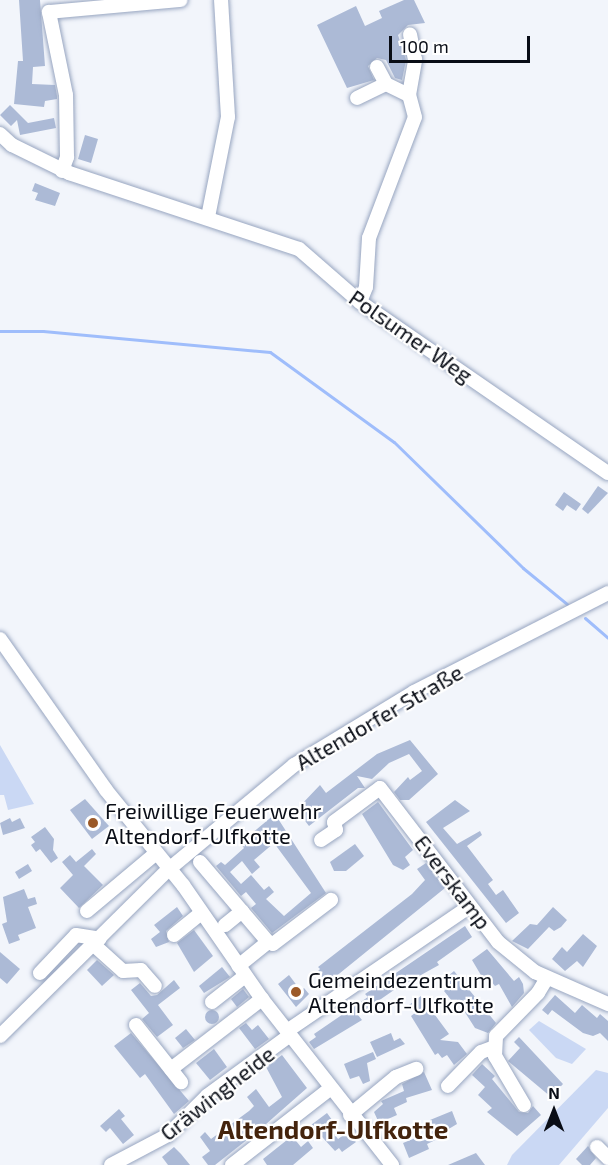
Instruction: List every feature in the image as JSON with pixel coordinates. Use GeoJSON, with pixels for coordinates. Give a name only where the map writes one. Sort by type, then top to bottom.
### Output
{"type":"FeatureCollection","features":[{"type":"Feature","properties":{"kind":"street"},"geometry":{"type":"LineString","coordinates":[[62,171],[67,157],[66,95],[49,12],[180,0]]}},
{"type":"Feature","properties":{"kind":"street"},"geometry":{"type":"LineString","coordinates":[[208,217],[228,117],[221,0]]}},
{"type":"Feature","properties":{"kind":"street"},"geometry":{"type":"LineString","coordinates":[[360,302],[366,287],[369,238],[415,117],[409,95],[416,60],[410,34]]}},
{"type":"Feature","properties":{"kind":"street"},"geometry":{"type":"LineString","coordinates":[[377,67],[387,84],[409,95]]}},
{"type":"Feature","properties":{"kind":"street"},"geometry":{"type":"LineString","coordinates":[[357,98],[387,84]]}},
{"type":"Feature","properties":{"kind":"street","name":"Polsumer Weg"},"geometry":{"type":"LineString","coordinates":[[0,134],[12,145],[62,171],[208,217],[299,249],[360,302],[608,473]]}},
{"type":"Feature","properties":{"kind":"street","name":"Altendorfer Straße"},"geometry":{"type":"LineString","coordinates":[[0,1036],[168,870],[320,748],[414,692],[608,593]]}},
{"type":"Feature","properties":{"kind":"street"},"geometry":{"type":"LineString","coordinates":[[0,639],[154,854],[168,870]]}},
{"type":"Feature","properties":{"kind":"street","name":"Everskamp"},"geometry":{"type":"LineString","coordinates":[[321,840],[336,830],[334,822],[380,788],[469,907],[523,965],[547,978],[608,1004]]}},
{"type":"Feature","properties":{"kind":"street"},"geometry":{"type":"LineString","coordinates":[[87,911],[154,854]]}},
{"type":"Feature","properties":{"kind":"street"},"geometry":{"type":"LineString","coordinates":[[200,862],[268,942],[273,944],[331,900]]}},
{"type":"Feature","properties":{"kind":"street","name":"Gräwingheide"},"geometry":{"type":"LineString","coordinates":[[168,870],[183,885],[200,914],[350,1115],[392,1165]]}},
{"type":"Feature","properties":{"kind":"street"},"geometry":{"type":"LineString","coordinates":[[289,1034],[469,907]]}},
{"type":"Feature","properties":{"kind":"street"},"geometry":{"type":"LineString","coordinates":[[225,925],[242,911]]}},
{"type":"Feature","properties":{"kind":"street"},"geometry":{"type":"LineString","coordinates":[[174,935],[200,914]]}},
{"type":"Feature","properties":{"kind":"street"},"geometry":{"type":"LineString","coordinates":[[40,973],[76,935],[97,942],[123,971],[141,970],[155,986]]}},
{"type":"Feature","properties":{"kind":"street"},"geometry":{"type":"LineString","coordinates":[[212,1002],[268,942]]}},
{"type":"Feature","properties":{"kind":"street"},"geometry":{"type":"LineString","coordinates":[[524,1105],[498,1062],[495,1047],[496,1036],[538,993],[547,978]]}},
{"type":"Feature","properties":{"kind":"street","name":"Gräwingheide"},"geometry":{"type":"LineString","coordinates":[[171,1069],[262,999]]}},
{"type":"Feature","properties":{"kind":"street","name":"Gräwingheide"},"geometry":{"type":"LineString","coordinates":[[136,1025],[181,1082]]}},
{"type":"Feature","properties":{"kind":"street","name":"Gräwingheide"},"geometry":{"type":"LineString","coordinates":[[111,1165],[168,1135],[207,1096],[289,1034]]}},
{"type":"Feature","properties":{"kind":"street"},"geometry":{"type":"LineString","coordinates":[[448,1086],[481,1052],[495,1047]]}},
{"type":"Feature","properties":{"kind":"street"},"geometry":{"type":"LineString","coordinates":[[350,1115],[396,1077],[416,1069]]}},
{"type":"Feature","properties":{"kind":"street"},"geometry":{"type":"LineString","coordinates":[[232,1165],[330,1088]]}},
{"type":"Feature","properties":{"kind":"street"},"geometry":{"type":"LineString","coordinates":[[597,1148],[608,1158]]}},
{"type":"Feature","properties":{"kind":"shaded area"},"geometry":{"type":"Polygon","coordinates":[[[0,745],[34,804],[8,810],[4,795],[0,795],[0,745]]]}},
{"type":"Feature","properties":{"kind":"shaded area"},"geometry":{"type":"Polygon","coordinates":[[[539,1021],[586,1049],[572,1064],[556,1058],[529,1030],[539,1021]]]}},
{"type":"Feature","properties":{"kind":"shaded area"},"geometry":{"type":"Polygon","coordinates":[[[596,1070],[608,1073],[608,1108],[559,1165],[507,1165],[512,1155],[596,1070]]]}},
{"type":"Feature","properties":{"kind":"building"},"geometry":{"type":"Polygon","coordinates":[[[19,0],[40,0],[45,66],[33,67],[32,84],[55,85],[57,96],[57,99],[45,101],[44,107],[14,104],[18,61],[23,61],[19,0]]]}},
{"type":"Feature","properties":{"kind":"building"},"geometry":{"type":"Polygon","coordinates":[[[404,0],[414,0],[425,23],[408,25],[398,35],[406,60],[402,80],[395,78],[386,60],[377,58],[368,66],[374,80],[347,88],[317,25],[356,6],[365,26],[382,18],[379,11],[404,0]]]}},
{"type":"Feature","properties":{"kind":"building"},"geometry":{"type":"Polygon","coordinates":[[[10,105],[28,123],[54,118],[56,128],[20,135],[17,120],[11,126],[0,115],[10,105]]]}},
{"type":"Feature","properties":{"kind":"building"},"geometry":{"type":"Polygon","coordinates":[[[85,135],[98,139],[91,163],[78,159],[85,135]]]}},
{"type":"Feature","properties":{"kind":"building"},"geometry":{"type":"Polygon","coordinates":[[[35,183],[60,193],[55,206],[35,200],[38,193],[32,191],[35,183]]]}},
{"type":"Feature","properties":{"kind":"building"},"geometry":{"type":"Polygon","coordinates":[[[598,486],[608,493],[588,514],[582,509],[598,486]]]}},
{"type":"Feature","properties":{"kind":"building"},"geometry":{"type":"Polygon","coordinates":[[[564,492],[581,504],[576,511],[567,505],[563,511],[555,505],[564,492]]]}},
{"type":"Feature","properties":{"kind":"building"},"geometry":{"type":"Polygon","coordinates":[[[410,740],[438,774],[409,800],[400,800],[394,792],[408,777],[410,780],[422,771],[409,754],[389,763],[372,779],[357,776],[365,788],[358,788],[309,826],[299,813],[303,810],[300,806],[320,785],[326,793],[377,754],[410,740]]]}},
{"type":"Feature","properties":{"kind":"building","name":"Freiwillige Feuerwehr Altendorf-Ulfkotte"},"geometry":{"type":"Polygon","coordinates":[[[85,799],[109,826],[92,839],[70,810],[85,799]]]}},
{"type":"Feature","properties":{"kind":"building"},"geometry":{"type":"Polygon","coordinates":[[[455,800],[470,811],[443,828],[457,844],[480,831],[482,835],[467,846],[493,880],[488,884],[496,895],[503,890],[519,913],[506,923],[426,822],[455,800]]]}},
{"type":"Feature","properties":{"kind":"building"},"geometry":{"type":"Polygon","coordinates":[[[378,802],[413,850],[405,857],[410,865],[403,870],[393,865],[362,814],[378,802]]]}},
{"type":"Feature","properties":{"kind":"building"},"geometry":{"type":"Polygon","coordinates":[[[275,814],[326,893],[272,933],[251,908],[256,904],[246,892],[241,896],[216,866],[221,862],[225,865],[244,848],[240,843],[275,814]],[[274,843],[254,860],[260,867],[252,874],[242,861],[230,872],[241,884],[251,875],[264,890],[269,886],[274,892],[266,899],[284,916],[311,893],[274,843]]]}},
{"type":"Feature","properties":{"kind":"building"},"geometry":{"type":"Polygon","coordinates":[[[10,818],[12,822],[20,818],[25,828],[3,835],[0,823],[10,818]]]}},
{"type":"Feature","properties":{"kind":"building"},"geometry":{"type":"Polygon","coordinates":[[[45,827],[54,839],[53,850],[58,858],[51,863],[40,849],[36,852],[31,845],[35,842],[31,837],[45,827]]]}},
{"type":"Feature","properties":{"kind":"building"},"geometry":{"type":"Polygon","coordinates":[[[355,844],[364,856],[346,871],[334,871],[330,862],[355,844]]]}},
{"type":"Feature","properties":{"kind":"building"},"geometry":{"type":"Polygon","coordinates":[[[92,849],[96,854],[84,866],[103,885],[79,908],[60,888],[73,875],[62,862],[70,855],[76,862],[92,849]]]}},
{"type":"Feature","properties":{"kind":"building"},"geometry":{"type":"Polygon","coordinates":[[[426,863],[445,888],[324,986],[315,974],[320,969],[318,967],[412,894],[425,880],[417,869],[426,863]]]}},
{"type":"Feature","properties":{"kind":"building"},"geometry":{"type":"Polygon","coordinates":[[[28,864],[32,871],[19,879],[15,872],[28,864]]]}},
{"type":"Feature","properties":{"kind":"building"},"geometry":{"type":"Polygon","coordinates":[[[24,889],[28,899],[35,897],[37,904],[28,907],[36,928],[18,935],[20,940],[9,944],[2,924],[7,922],[3,897],[24,889]]]}},
{"type":"Feature","properties":{"kind":"building"},"geometry":{"type":"Polygon","coordinates":[[[177,907],[183,916],[166,931],[169,942],[156,947],[151,939],[160,932],[154,925],[177,907]]]}},
{"type":"Feature","properties":{"kind":"building"},"geometry":{"type":"Polygon","coordinates":[[[553,907],[567,920],[561,927],[554,931],[549,927],[528,949],[512,941],[530,924],[537,925],[553,907]]]}},
{"type":"Feature","properties":{"kind":"building"},"geometry":{"type":"Polygon","coordinates":[[[465,926],[472,937],[437,962],[439,965],[394,990],[358,1015],[362,1020],[314,1049],[309,1042],[316,1037],[314,1034],[368,997],[365,994],[465,926]]]}},
{"type":"Feature","properties":{"kind":"building"},"geometry":{"type":"Polygon","coordinates":[[[194,930],[213,956],[194,972],[177,943],[194,930]]]}},
{"type":"Feature","properties":{"kind":"building"},"geometry":{"type":"Polygon","coordinates":[[[583,934],[597,946],[583,967],[577,961],[565,971],[552,959],[562,947],[567,952],[583,934]]]}},
{"type":"Feature","properties":{"kind":"building"},"geometry":{"type":"Polygon","coordinates":[[[487,949],[514,981],[519,977],[523,984],[524,993],[512,1007],[499,984],[495,986],[489,979],[485,982],[472,960],[487,949]]]}},
{"type":"Feature","properties":{"kind":"building"},"geometry":{"type":"Polygon","coordinates":[[[0,952],[20,969],[7,984],[0,978],[0,952]]]}},
{"type":"Feature","properties":{"kind":"building"},"geometry":{"type":"Polygon","coordinates":[[[97,960],[114,975],[102,986],[87,970],[97,960]]]}},
{"type":"Feature","properties":{"kind":"building"},"geometry":{"type":"Polygon","coordinates":[[[222,967],[230,977],[204,993],[199,986],[222,967]]]}},
{"type":"Feature","properties":{"kind":"building"},"geometry":{"type":"Polygon","coordinates":[[[454,971],[496,1023],[488,1033],[475,1028],[459,1003],[456,1006],[444,991],[451,985],[446,978],[454,971]]]}},
{"type":"Feature","properties":{"kind":"building","name":"Gemeindezentrum Altendorf-Ulfkotte"},"geometry":{"type":"Polygon","coordinates":[[[289,975],[301,991],[304,988],[309,994],[296,1007],[278,984],[289,975]]]}},
{"type":"Feature","properties":{"kind":"building"},"geometry":{"type":"Polygon","coordinates":[[[174,980],[180,988],[158,1005],[173,1025],[157,1037],[142,1019],[149,1013],[131,990],[140,983],[151,996],[157,995],[174,980]]]}},
{"type":"Feature","properties":{"kind":"building"},"geometry":{"type":"Polygon","coordinates":[[[243,989],[249,997],[237,1007],[231,999],[243,989]]]}},
{"type":"Feature","properties":{"kind":"building"},"geometry":{"type":"Polygon","coordinates":[[[555,995],[575,1013],[582,1005],[597,1018],[600,1014],[608,1021],[608,1041],[600,1033],[593,1036],[583,1033],[552,1010],[548,1015],[542,1010],[555,995]]]}},
{"type":"Feature","properties":{"kind":"building"},"geometry":{"type":"Polygon","coordinates":[[[421,996],[449,1034],[440,1040],[458,1042],[467,1054],[454,1065],[447,1055],[442,1058],[438,1053],[435,1055],[411,1016],[415,1013],[409,1005],[421,996]]]}},
{"type":"Feature","properties":{"kind":"building"},"geometry":{"type":"Polygon","coordinates":[[[209,1010],[215,1010],[219,1017],[215,1024],[209,1024],[205,1020],[205,1014],[209,1010]]]}},
{"type":"Feature","properties":{"kind":"building"},"geometry":{"type":"Polygon","coordinates":[[[246,1023],[252,1030],[258,1025],[269,1039],[255,1049],[239,1028],[246,1023]]]}},
{"type":"Feature","properties":{"kind":"building"},"geometry":{"type":"Polygon","coordinates":[[[186,1029],[195,1040],[183,1048],[175,1038],[186,1029]]]}},
{"type":"Feature","properties":{"kind":"building"},"geometry":{"type":"Polygon","coordinates":[[[131,1033],[189,1101],[174,1114],[145,1074],[140,1078],[114,1046],[131,1033]]]}},
{"type":"Feature","properties":{"kind":"building"},"geometry":{"type":"Polygon","coordinates":[[[391,1033],[394,1041],[400,1038],[405,1044],[377,1057],[370,1042],[391,1033]]]}},
{"type":"Feature","properties":{"kind":"building"},"geometry":{"type":"Polygon","coordinates":[[[519,1037],[563,1084],[551,1097],[508,1061],[520,1048],[514,1042],[519,1037]]]}},
{"type":"Feature","properties":{"kind":"building"},"geometry":{"type":"Polygon","coordinates":[[[214,1049],[227,1067],[210,1080],[196,1063],[214,1049]]]}},
{"type":"Feature","properties":{"kind":"building"},"geometry":{"type":"Polygon","coordinates":[[[373,1052],[376,1059],[367,1063],[370,1081],[363,1084],[359,1076],[350,1079],[344,1064],[373,1052]]]}},
{"type":"Feature","properties":{"kind":"building"},"geometry":{"type":"Polygon","coordinates":[[[282,1055],[307,1088],[215,1165],[208,1165],[202,1157],[210,1151],[200,1137],[205,1132],[211,1139],[249,1111],[254,1106],[247,1097],[256,1089],[269,1107],[282,1097],[266,1067],[282,1055]]]}},
{"type":"Feature","properties":{"kind":"building"},"geometry":{"type":"Polygon","coordinates":[[[482,1064],[495,1076],[492,1079],[519,1112],[528,1113],[533,1106],[541,1115],[517,1136],[487,1112],[492,1108],[478,1095],[485,1087],[472,1075],[482,1064]]]}},
{"type":"Feature","properties":{"kind":"building"},"geometry":{"type":"Polygon","coordinates":[[[424,1072],[432,1090],[406,1098],[407,1102],[394,1108],[397,1115],[379,1123],[374,1112],[383,1104],[381,1101],[404,1091],[402,1084],[424,1072]]]}},
{"type":"Feature","properties":{"kind":"building"},"geometry":{"type":"Polygon","coordinates":[[[119,1109],[125,1116],[121,1119],[134,1135],[123,1144],[110,1128],[106,1132],[100,1126],[119,1109]]]}},
{"type":"Feature","properties":{"kind":"building"},"geometry":{"type":"Polygon","coordinates":[[[452,1111],[457,1124],[447,1130],[448,1134],[427,1144],[429,1149],[409,1158],[403,1143],[435,1130],[430,1120],[452,1111]]]}},
{"type":"Feature","properties":{"kind":"building"},"geometry":{"type":"Polygon","coordinates":[[[327,1113],[335,1124],[330,1128],[338,1139],[348,1132],[356,1142],[342,1152],[339,1148],[335,1151],[311,1125],[327,1113]]]}},
{"type":"Feature","properties":{"kind":"building"},"geometry":{"type":"Polygon","coordinates":[[[292,1136],[301,1147],[308,1141],[313,1148],[293,1165],[267,1165],[263,1159],[292,1136]]]}},
{"type":"Feature","properties":{"kind":"building"},"geometry":{"type":"Polygon","coordinates":[[[588,1146],[596,1158],[590,1165],[582,1165],[576,1159],[588,1146]]]}},
{"type":"Feature","properties":{"kind":"building"},"geometry":{"type":"Polygon","coordinates":[[[174,1147],[190,1165],[168,1165],[162,1157],[174,1147]]]}},
{"type":"Feature","properties":{"kind":"building"},"geometry":{"type":"Polygon","coordinates":[[[476,1153],[485,1165],[448,1165],[476,1153]]]}},
{"type":"Feature","properties":{"kind":"waterway"},"geometry":{"type":"LineString","coordinates":[[0,331],[43,331],[270,352],[394,442],[523,568],[567,604]]}},
{"type":"Feature","properties":{"kind":"waterway"},"geometry":{"type":"LineString","coordinates":[[585,618],[608,638]]}},
{"type":"Feature","properties":{"kind":"place","name":"Freiwillige Feuerwehr Altendorf-Ulfkotte"},"geometry":{"type":"Point","coordinates":[93,823]}},
{"type":"Feature","properties":{"kind":"place","name":"Gemeindezentrum Altendorf-Ulfkotte"},"geometry":{"type":"Point","coordinates":[296,992]}},
{"type":"Feature","properties":{"kind":"district","name":"Altendorf-Ulfkotte"},"geometry":{"type":"Point","coordinates":[333,1129]}}]}
